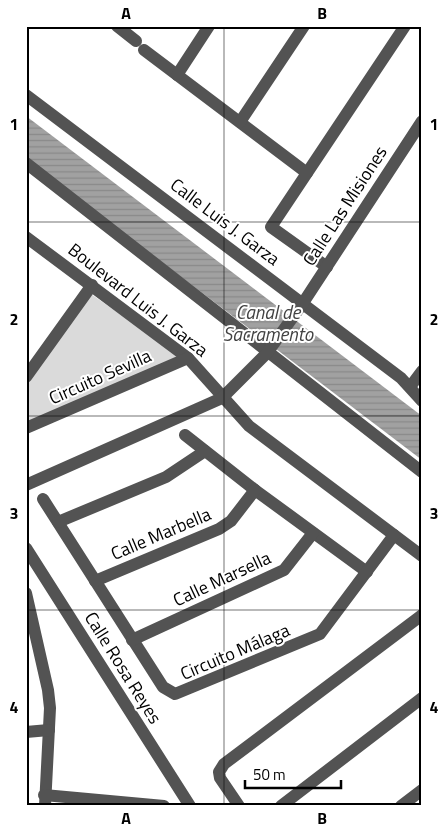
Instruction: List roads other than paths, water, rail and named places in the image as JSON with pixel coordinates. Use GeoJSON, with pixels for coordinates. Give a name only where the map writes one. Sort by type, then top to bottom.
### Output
{"type":"FeatureCollection","features":[{"type":"Feature","properties":{"kind":"street"},"geometry":{"type":"LineString","coordinates":[[117,26],[177,75],[307,173]]}},
{"type":"Feature","properties":{"kind":"street"},"geometry":{"type":"LineString","coordinates":[[177,75],[209,26]]}},
{"type":"Feature","properties":{"kind":"street"},"geometry":{"type":"LineString","coordinates":[[240,122],[304,26]]}},
{"type":"Feature","properties":{"kind":"street"},"geometry":{"type":"LineString","coordinates":[[327,267],[270,227],[403,27]]}},
{"type":"Feature","properties":{"kind":"street","name":"Calle Luis J. Garza"},"geometry":{"type":"LineString","coordinates":[[26,95],[301,307],[410,387],[422,401]]}},
{"type":"Feature","properties":{"kind":"street","name":"Calle Las Misiones"},"geometry":{"type":"LineString","coordinates":[[222,398],[269,350],[301,307],[422,122]]}},
{"type":"Feature","properties":{"kind":"street"},"geometry":{"type":"LineString","coordinates":[[26,163],[269,350],[422,472]]}},
{"type":"Feature","properties":{"kind":"street","name":"Boulevard Luis J. Garza"},"geometry":{"type":"LineString","coordinates":[[26,237],[188,358],[202,372],[222,398]]}},
{"type":"Feature","properties":{"kind":"street"},"geometry":{"type":"LineString","coordinates":[[26,377],[92,285]]}},
{"type":"Feature","properties":{"kind":"street","name":"Circuito Sevilla"},"geometry":{"type":"LineString","coordinates":[[26,428],[188,358]]}},
{"type":"Feature","properties":{"kind":"street"},"geometry":{"type":"LineString","coordinates":[[410,387],[422,372]]}},
{"type":"Feature","properties":{"kind":"street"},"geometry":{"type":"LineString","coordinates":[[26,485],[222,398],[249,426],[422,556]]}},
{"type":"Feature","properties":{"kind":"street"},"geometry":{"type":"LineString","coordinates":[[185,435],[313,534],[366,572]]}},
{"type":"Feature","properties":{"kind":"street"},"geometry":{"type":"LineString","coordinates":[[58,522],[166,478],[205,451]]}},
{"type":"Feature","properties":{"kind":"street","name":"Calle Marbella"},"geometry":{"type":"LineString","coordinates":[[95,581],[219,529],[236,516],[255,490]]}},
{"type":"Feature","properties":{"kind":"street","name":"Circuito Málaga"},"geometry":{"type":"LineString","coordinates":[[43,499],[132,640],[163,687],[170,694],[180,694],[320,634],[394,535]]}},
{"type":"Feature","properties":{"kind":"street","name":"Calle Marsella"},"geometry":{"type":"LineString","coordinates":[[132,640],[284,570],[313,534]]}},
{"type":"Feature","properties":{"kind":"street","name":"Calle Rosa Reyes"},"geometry":{"type":"LineString","coordinates":[[26,548],[190,806]]}},
{"type":"Feature","properties":{"kind":"street"},"geometry":{"type":"LineString","coordinates":[[26,593],[48,690],[49,730],[45,801],[164,806]]}},
{"type":"Feature","properties":{"kind":"street"},"geometry":{"type":"LineString","coordinates":[[239,806],[220,778],[219,772],[224,764],[422,614]]}},
{"type":"Feature","properties":{"kind":"street"},"geometry":{"type":"LineString","coordinates":[[281,806],[422,698]]}},
{"type":"Feature","properties":{"kind":"street"},"geometry":{"type":"LineString","coordinates":[[26,732],[49,730]]}},
{"type":"Feature","properties":{"kind":"street"},"geometry":{"type":"LineString","coordinates":[[401,806],[422,790]]}},
{"type":"Feature","properties":{"kind":"water","name":"Canal de Sacramento"},"geometry":{"type":"Polygon","coordinates":[[[26,116],[422,416],[422,460],[26,159],[26,116]]]}}]}
